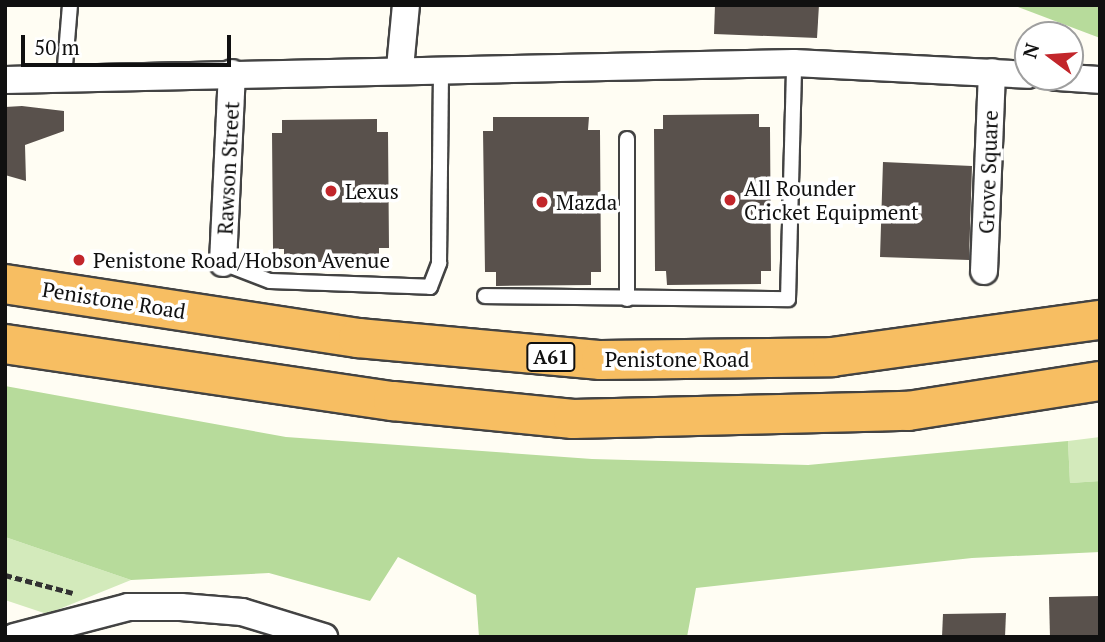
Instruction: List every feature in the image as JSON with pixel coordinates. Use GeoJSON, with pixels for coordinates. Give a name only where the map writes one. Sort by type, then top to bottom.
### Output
{"type":"FeatureCollection","features":[{"type":"Feature","properties":{"kind":"highway","name":"Penistone Road"},"geometry":{"type":"LineString","coordinates":[[5,284],[358,338],[601,360],[912,350],[1100,320]]}},
{"type":"Feature","properties":{"kind":"highway"},"geometry":{"type":"LineString","coordinates":[[5,344],[393,401],[573,419],[908,411],[1100,381]]}},
{"type":"Feature","properties":{"kind":"street"},"geometry":{"type":"LineString","coordinates":[[400,68],[406,5]]}},
{"type":"Feature","properties":{"kind":"street"},"geometry":{"type":"LineString","coordinates":[[5,80],[441,67],[794,63],[1014,74]]}},
{"type":"Feature","properties":{"kind":"street","name":"Grove Square"},"geometry":{"type":"LineString","coordinates":[[984,271],[992,72]]}},
{"type":"Feature","properties":{"kind":"street","name":"Rawson Street"},"geometry":{"type":"LineString","coordinates":[[223,263],[232,73]]}},
{"type":"Feature","properties":{"kind":"street"},"geometry":{"type":"LineString","coordinates":[[14,637],[128,607],[181,607],[242,612],[324,637]]}},
{"type":"Feature","properties":{"kind":"lane"},"geometry":{"type":"LineString","coordinates":[[64,78],[70,5]]}},
{"type":"Feature","properties":{"kind":"lane"},"geometry":{"type":"LineString","coordinates":[[485,296],[788,299],[794,63]]}},
{"type":"Feature","properties":{"kind":"lane"},"geometry":{"type":"LineString","coordinates":[[223,263],[270,281],[430,287],[439,264],[441,67]]}},
{"type":"Feature","properties":{"kind":"lane"},"geometry":{"type":"LineString","coordinates":[[627,299],[628,139]]}},
{"type":"Feature","properties":{"kind":"path"},"geometry":{"type":"LineString","coordinates":[[5,575],[79,594]]}},
{"type":"Feature","properties":{"kind":"green space"},"geometry":{"type":"Polygon","coordinates":[[[1013,5],[1100,5],[1100,38],[1084,32],[1084,21],[1055,21],[1013,5]]]}},
{"type":"Feature","properties":{"kind":"green space"},"geometry":{"type":"Polygon","coordinates":[[[5,386],[286,437],[592,459],[808,465],[1068,441],[1070,483],[1100,481],[1100,552],[972,558],[696,588],[687,637],[479,637],[476,595],[398,557],[370,601],[269,573],[131,580],[5,537],[5,386]]]}},
{"type":"Feature","properties":{"kind":"green space"},"geometry":{"type":"Polygon","coordinates":[[[1100,437],[1100,481],[1070,483],[1068,441],[1100,437]]]}},
{"type":"Feature","properties":{"kind":"green space"},"geometry":{"type":"Polygon","coordinates":[[[5,537],[131,580],[47,614],[5,600],[5,537]]]}},
{"type":"Feature","properties":{"kind":"building"},"geometry":{"type":"Polygon","coordinates":[[[715,5],[819,5],[817,38],[714,34],[715,5]]]}},
{"type":"Feature","properties":{"kind":"building"},"geometry":{"type":"Polygon","coordinates":[[[22,106],[64,111],[64,131],[25,145],[26,181],[5,175],[5,107],[22,106]]]}},
{"type":"Feature","properties":{"kind":"building"},"geometry":{"type":"Polygon","coordinates":[[[759,114],[759,127],[770,127],[771,271],[761,271],[761,284],[667,285],[666,271],[655,271],[654,129],[663,129],[663,115],[759,114]]]}},
{"type":"Feature","properties":{"kind":"building","name":"Mazda"},"geometry":{"type":"Polygon","coordinates":[[[493,117],[589,117],[588,130],[600,130],[601,272],[591,272],[591,285],[496,286],[496,272],[485,272],[483,131],[493,131],[493,117]]]}},
{"type":"Feature","properties":{"kind":"building","name":"Lexus"},"geometry":{"type":"Polygon","coordinates":[[[377,119],[377,132],[388,132],[389,248],[379,248],[379,262],[284,262],[284,249],[273,249],[272,133],[282,133],[282,120],[377,119]]]}},
{"type":"Feature","properties":{"kind":"building"},"geometry":{"type":"Polygon","coordinates":[[[883,162],[972,166],[969,260],[880,257],[883,162]]]}},
{"type":"Feature","properties":{"kind":"building"},"geometry":{"type":"Polygon","coordinates":[[[1100,596],[1100,637],[1050,637],[1049,597],[1100,596]]]}},
{"type":"Feature","properties":{"kind":"building"},"geometry":{"type":"Polygon","coordinates":[[[1006,613],[1005,637],[942,637],[943,614],[1006,613]]]}},
{"type":"Feature","properties":{"kind":"place","name":"Lexus"},"geometry":{"type":"Point","coordinates":[331,191]}},
{"type":"Feature","properties":{"kind":"place","name":"All Rounder Cricket Equipment"},"geometry":{"type":"Point","coordinates":[730,200]}},
{"type":"Feature","properties":{"kind":"place","name":"Mazda"},"geometry":{"type":"Point","coordinates":[542,202]}},
{"type":"Feature","properties":{"kind":"place","name":"Penistone Road/Hobson Avenue"},"geometry":{"type":"Point","coordinates":[79,260]}}]}
